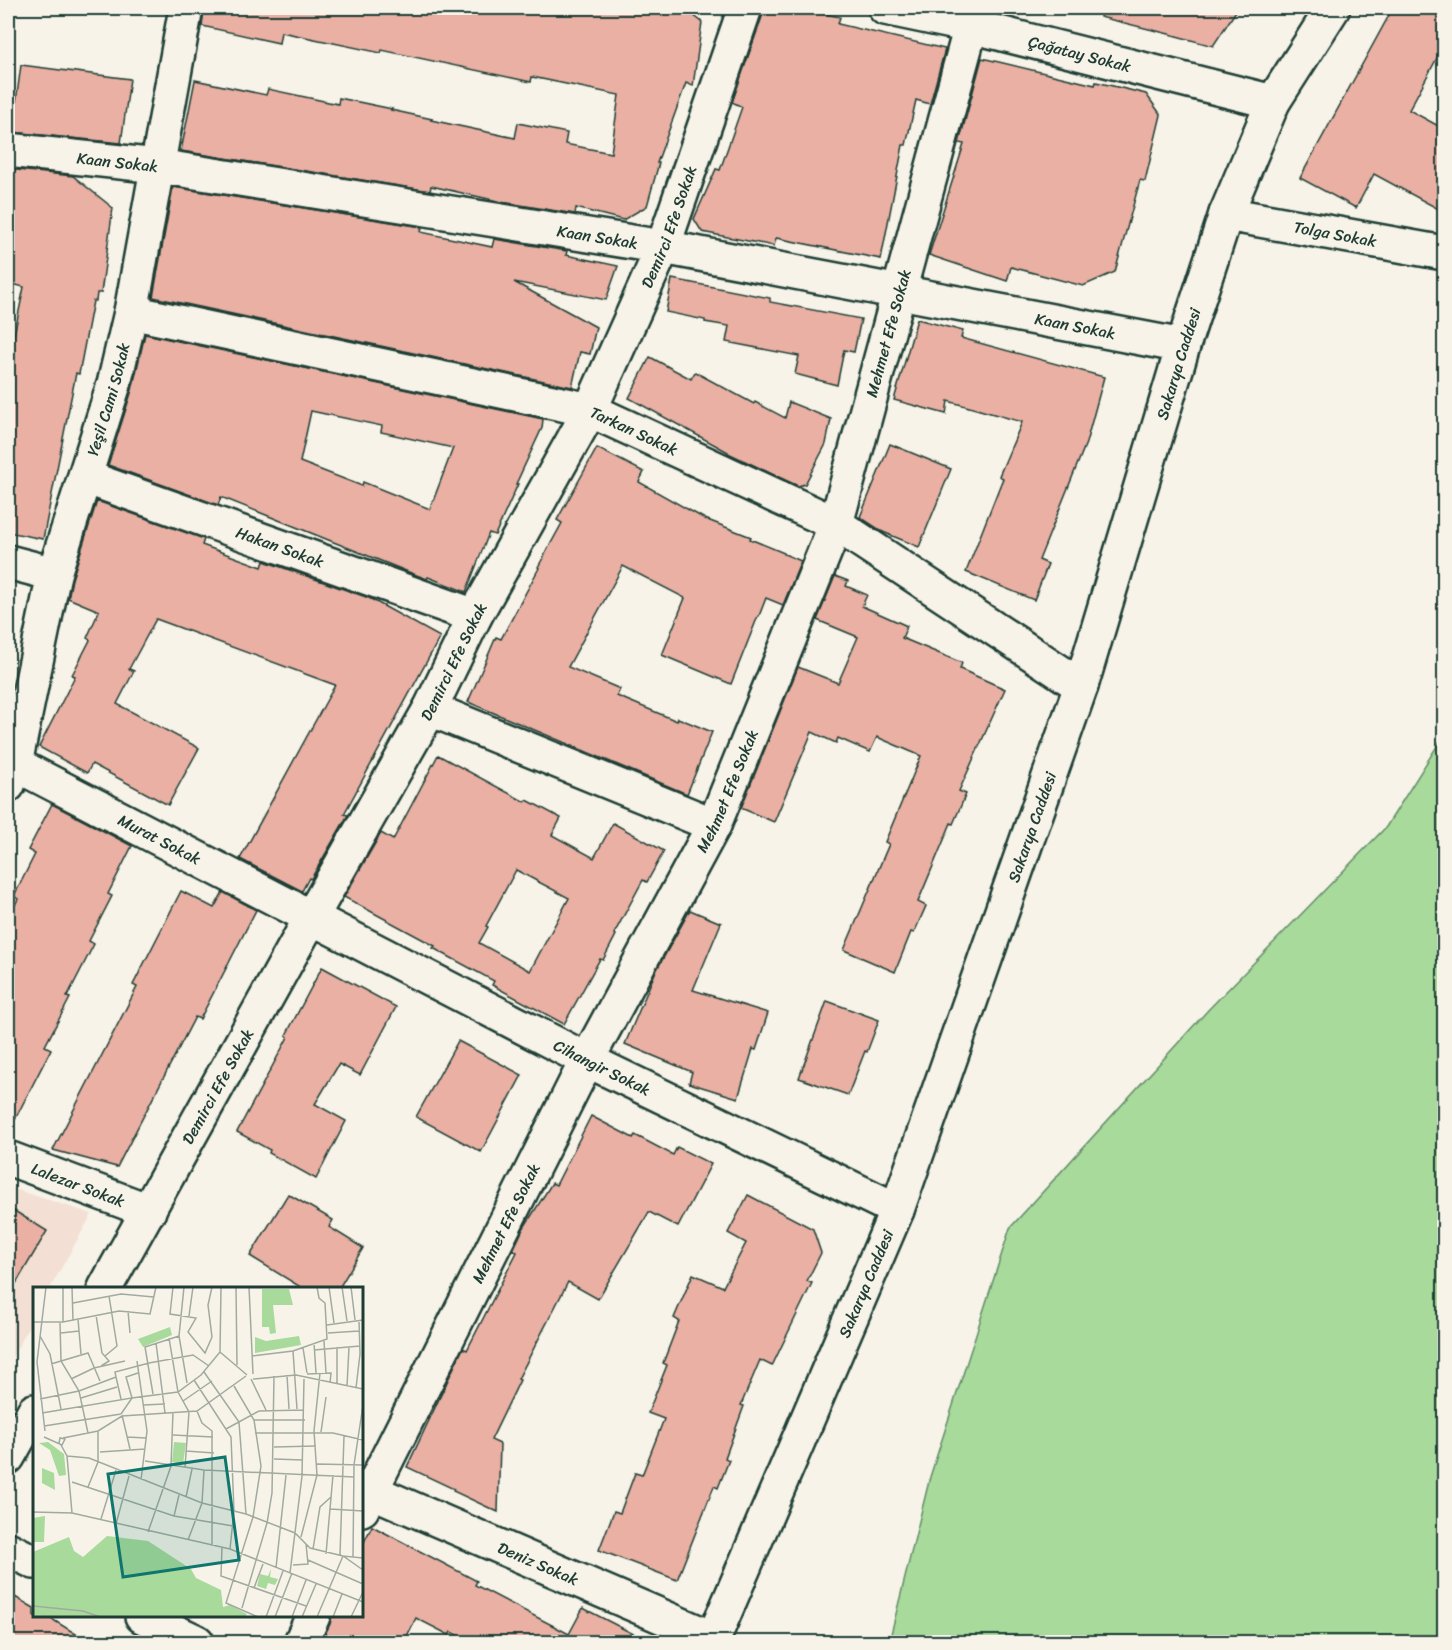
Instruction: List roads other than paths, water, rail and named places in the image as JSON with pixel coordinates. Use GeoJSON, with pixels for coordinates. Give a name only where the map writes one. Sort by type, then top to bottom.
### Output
{"type":"FeatureCollection","features":[{"type":"Feature","properties":{"kind":"street","name":"Yeşil Cami Sokak"},"geometry":{"type":"LineString","coordinates":[[10,771],[54,574],[114,384],[131,312],[186,8]]}},
{"type":"Feature","properties":{"kind":"street","name":"Demirci Efe Sokak"},"geometry":{"type":"LineString","coordinates":[[106,1287],[430,709],[475,616],[590,410],[663,247],[745,8]]}},
{"type":"Feature","properties":{"kind":"street","name":"Çağatay Sokak"},"geometry":{"type":"LineString","coordinates":[[885,8],[970,26],[1273,102]]}},
{"type":"Feature","properties":{"kind":"street","name":"Sakarya Caddesi"},"geometry":{"type":"LineString","coordinates":[[713,1641],[897,1210],[1082,686],[1183,346],[1226,214],[1273,102],[1333,8]]}},
{"type":"Feature","properties":{"kind":"street","name":"Mehmet Efe Sokak"},"geometry":{"type":"LineString","coordinates":[[364,1496],[587,1060],[714,825],[836,524],[970,26]]}},
{"type":"Feature","properties":{"kind":"street","name":"Kaan Sokak"},"geometry":{"type":"LineString","coordinates":[[8,150],[158,166],[663,247],[1183,346]]}},
{"type":"Feature","properties":{"kind":"street","name":"Tolga Sokak"},"geometry":{"type":"LineString","coordinates":[[1226,214],[1444,254]]}},
{"type":"Feature","properties":{"kind":"street","name":"Tarkan Sokak"},"geometry":{"type":"LineString","coordinates":[[131,312],[590,410],[836,524],[1082,686]]}},
{"type":"Feature","properties":{"kind":"street","name":"Hakan Sokak"},"geometry":{"type":"LineString","coordinates":[[86,477],[475,616]]}},
{"type":"Feature","properties":{"kind":"street"},"geometry":{"type":"LineString","coordinates":[[8,562],[54,574]]}},
{"type":"Feature","properties":{"kind":"street"},"geometry":{"type":"LineString","coordinates":[[430,709],[714,825]]}},
{"type":"Feature","properties":{"kind":"street","name":"Murat Sokak"},"geometry":{"type":"LineString","coordinates":[[10,771],[312,916]]}},
{"type":"Feature","properties":{"kind":"street","name":"Cihangir Sokak"},"geometry":{"type":"LineString","coordinates":[[312,916],[587,1060],[897,1210]]}},
{"type":"Feature","properties":{"kind":"street","name":"Lalezar Sokak"},"geometry":{"type":"LineString","coordinates":[[8,1158],[149,1211]]}},
{"type":"Feature","properties":{"kind":"street"},"geometry":{"type":"LineString","coordinates":[[8,1457],[33,1413]]}},
{"type":"Feature","properties":{"kind":"street","name":"Deniz Sokak"},"geometry":{"type":"LineString","coordinates":[[364,1496],[713,1641]]}},
{"type":"Feature","properties":{"kind":"street"},"geometry":{"type":"LineString","coordinates":[[8,1549],[33,1562]]}},
{"type":"Feature","properties":{"kind":"street"},"geometry":{"type":"LineString","coordinates":[[144,1617],[197,1642]]}},
{"type":"Feature","properties":{"kind":"street"},"geometry":{"type":"LineString","coordinates":[[301,1642],[313,1617]]}}]}
